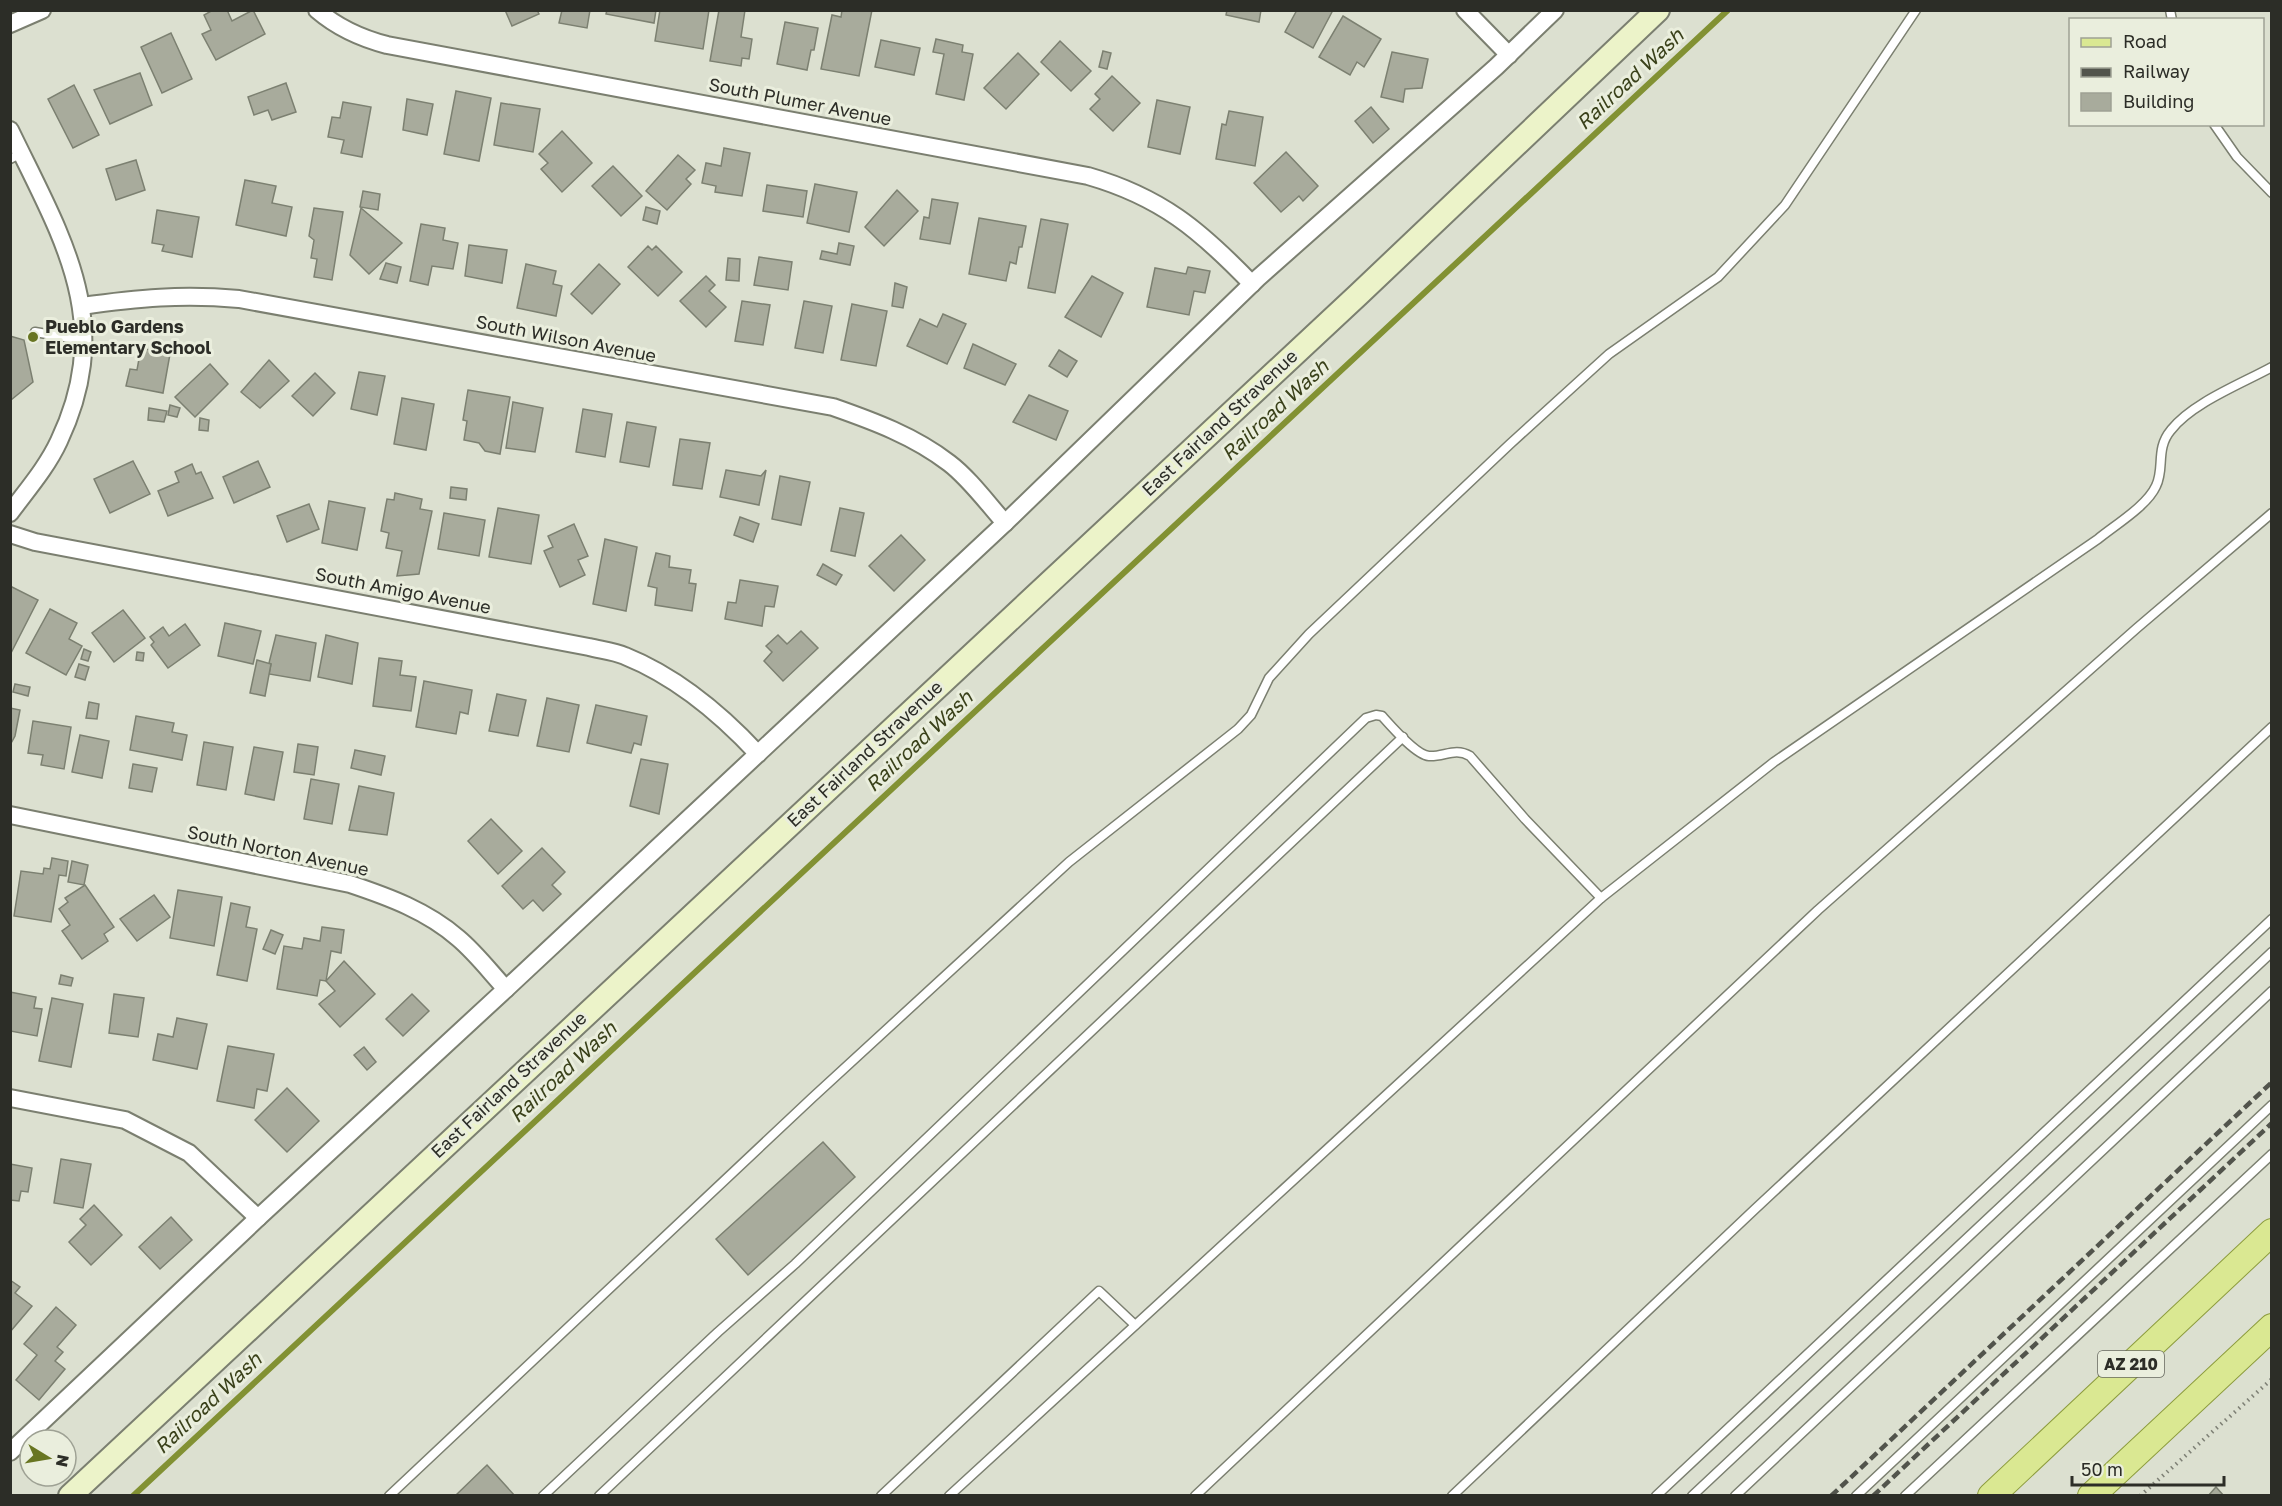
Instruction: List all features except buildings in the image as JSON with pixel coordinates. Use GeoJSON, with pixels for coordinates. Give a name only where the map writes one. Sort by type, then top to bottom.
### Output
{"type":"FeatureCollection","features":[{"type":"Feature","properties":{"kind":"main road","name":"AZ 210"},"geometry":{"type":"LineString","coordinates":[[1991,1496],[2271,1232]]}},
{"type":"Feature","properties":{"kind":"main road"},"geometry":{"type":"LineString","coordinates":[[2091,1496],[2271,1327]]}},
{"type":"Feature","properties":{"kind":"street"},"geometry":{"type":"LineString","coordinates":[[10,24],[42,10]]}},
{"type":"Feature","properties":{"kind":"street","name":"South Plumer Avenue"},"geometry":{"type":"LineString","coordinates":[[317,10],[333,24],[362,38],[387,45],[1088,176],[1119,185],[1175,214],[1217,248],[1252,284]]}},
{"type":"Feature","properties":{"kind":"street"},"geometry":{"type":"LineString","coordinates":[[1465,10],[1509,55]]}},
{"type":"Feature","properties":{"kind":"street"},"geometry":{"type":"LineString","coordinates":[[10,1452],[1005,523],[1252,284],[1509,55],[1555,10]]}},
{"type":"Feature","properties":{"kind":"street","name":"East Fairland Stravenue"},"geometry":{"type":"LineString","coordinates":[[70,1496],[1359,294],[1658,10]]}},
{"type":"Feature","properties":{"kind":"street"},"geometry":{"type":"LineString","coordinates":[[10,130],[16,156],[62,238],[76,277],[82,306],[84,336],[83,362],[77,390],[59,441],[48,461],[10,513]]}},
{"type":"Feature","properties":{"kind":"street","name":"South Wilson Avenue"},"geometry":{"type":"LineString","coordinates":[[82,306],[132,298],[174,295],[238,299],[833,407],[880,424],[917,442],[950,464],[1005,523]]}},
{"type":"Feature","properties":{"kind":"street","name":"South Amigo Avenue"},"geometry":{"type":"LineString","coordinates":[[10,534],[35,542],[350,600],[624,655],[669,678],[704,703],[736,730],[758,754]]}},
{"type":"Feature","properties":{"kind":"street","name":"South Norton Avenue"},"geometry":{"type":"LineString","coordinates":[[10,815],[350,884],[377,893],[433,919],[459,939],[506,989]]}},
{"type":"Feature","properties":{"kind":"street"},"geometry":{"type":"LineString","coordinates":[[10,1098],[126,1120],[189,1153],[258,1218]]}},
{"type":"Feature","properties":{"kind":"lane"},"geometry":{"type":"LineString","coordinates":[[388,1496],[803,1106],[1069,862],[1238,729],[1251,715],[1269,678],[1309,634],[1510,444],[1609,354],[1718,277],[1785,205],[1916,10]]}},
{"type":"Feature","properties":{"kind":"lane"},"geometry":{"type":"LineString","coordinates":[[2215,126],[2237,157],[2271,193]]}},
{"type":"Feature","properties":{"kind":"lane"},"geometry":{"type":"LineString","coordinates":[[35,332],[70,338],[84,336]]}},
{"type":"Feature","properties":{"kind":"lane"},"geometry":{"type":"LineString","coordinates":[[949,1496],[1601,897],[1774,762],[2098,539],[2146,500],[2156,487],[2163,443],[2184,414],[2271,367]]}},
{"type":"Feature","properties":{"kind":"lane"},"geometry":{"type":"LineString","coordinates":[[1195,1496],[1818,910],[2137,628],[2271,513]]}},
{"type":"Feature","properties":{"kind":"lane"},"geometry":{"type":"LineString","coordinates":[[543,1496],[718,1332],[795,1264],[1366,718],[1382,716],[1419,752],[1429,756],[1463,752],[1470,756],[1525,819],[1601,897]]}},
{"type":"Feature","properties":{"kind":"lane"},"geometry":{"type":"LineString","coordinates":[[1452,1496],[2271,727]]}},
{"type":"Feature","properties":{"kind":"lane"},"geometry":{"type":"LineString","coordinates":[[599,1496],[1403,737]]}},
{"type":"Feature","properties":{"kind":"lane"},"geometry":{"type":"LineString","coordinates":[[1656,1496],[2271,919]]}},
{"type":"Feature","properties":{"kind":"lane"},"geometry":{"type":"LineString","coordinates":[[1692,1496],[2271,952]]}},
{"type":"Feature","properties":{"kind":"lane"},"geometry":{"type":"LineString","coordinates":[[1735,1496],[2271,991]]}},
{"type":"Feature","properties":{"kind":"lane"},"geometry":{"type":"LineString","coordinates":[[1856,1496],[2271,1105]]}},
{"type":"Feature","properties":{"kind":"lane"},"geometry":{"type":"LineString","coordinates":[[1905,1496],[2271,1154]]}},
{"type":"Feature","properties":{"kind":"lane"},"geometry":{"type":"LineString","coordinates":[[881,1496],[1100,1291],[1135,1324]]}},
{"type":"Feature","properties":{"kind":"path"},"geometry":{"type":"LineString","coordinates":[[2140,1496],[2271,1379]]}},
{"type":"Feature","properties":{"kind":"waterway","name":"Railroad Wash"},"geometry":{"type":"LineString","coordinates":[[133,1496],[1728,10]]}},
{"type":"Feature","properties":{"kind":"railway"},"geometry":{"type":"LineString","coordinates":[[1831,1496],[2272,1082]]}},
{"type":"Feature","properties":{"kind":"railway"},"geometry":{"type":"LineString","coordinates":[[1873,1496],[2272,1123]]}},
{"type":"Feature","properties":{"kind":"place","name":"Pueblo Gardens Elementary School"},"geometry":{"type":"Point","coordinates":[33,337]}}]}
